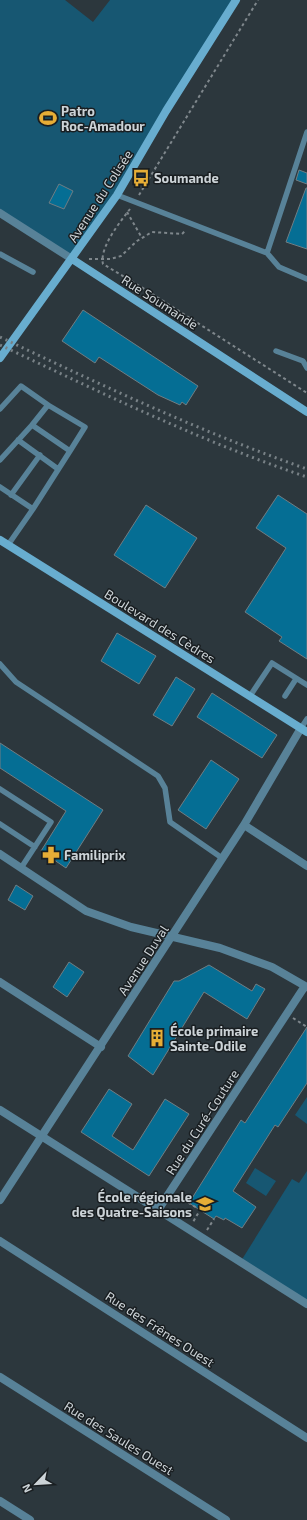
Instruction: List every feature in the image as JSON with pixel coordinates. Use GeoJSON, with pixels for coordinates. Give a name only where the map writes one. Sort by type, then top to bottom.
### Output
{"type":"FeatureCollection","features":[{"type":"Feature","properties":{"kind":"street","name":"Avenue du Colisée"},"geometry":{"type":"LineString","coordinates":[[0,358],[117,196],[166,111],[236,0]]}},
{"type":"Feature","properties":{"kind":"street","name":"Rue Soumande"},"geometry":{"type":"LineString","coordinates":[[0,213],[307,412]]}},
{"type":"Feature","properties":{"kind":"street","name":"Boulevard des Cèdres"},"geometry":{"type":"LineString","coordinates":[[0,540],[304,730]]}},
{"type":"Feature","properties":{"kind":"street","name":"Avenue Duval"},"geometry":{"type":"LineString","coordinates":[[0,1200],[101,1047],[304,730]]}},
{"type":"Feature","properties":{"kind":"street"},"geometry":{"type":"LineString","coordinates":[[244,825],[307,866]]}},
{"type":"Feature","properties":{"kind":"street"},"geometry":{"type":"LineString","coordinates":[[0,854],[86,911],[131,927],[220,948],[272,967],[306,987]]}},
{"type":"Feature","properties":{"kind":"street"},"geometry":{"type":"LineString","coordinates":[[0,982],[101,1047]]}},
{"type":"Feature","properties":{"kind":"street","name":"Rue du Curé-Couture"},"geometry":{"type":"LineString","coordinates":[[158,1210],[306,987]]}},
{"type":"Feature","properties":{"kind":"street"},"geometry":{"type":"LineString","coordinates":[[0,1110],[307,1304]]}},
{"type":"Feature","properties":{"kind":"street","name":"Rue des Frênes Ouest"},"geometry":{"type":"LineString","coordinates":[[0,1241],[307,1438]]}},
{"type":"Feature","properties":{"kind":"street","name":"Rue des Saules Ouest"},"geometry":{"type":"LineString","coordinates":[[0,1377],[226,1520]]}},
{"type":"Feature","properties":{"kind":"street"},"geometry":{"type":"LineString","coordinates":[[0,1501],[30,1520]]}},
{"type":"Feature","properties":{"kind":"lane"},"geometry":{"type":"LineString","coordinates":[[267,253],[307,132]]}},
{"type":"Feature","properties":{"kind":"lane"},"geometry":{"type":"LineString","coordinates":[[117,196],[267,253],[279,267],[307,279]]}},
{"type":"Feature","properties":{"kind":"lane"},"geometry":{"type":"LineString","coordinates":[[0,254],[33,272]]}},
{"type":"Feature","properties":{"kind":"lane"},"geometry":{"type":"LineString","coordinates":[[276,351],[303,361],[307,368]]}},
{"type":"Feature","properties":{"kind":"lane"},"geometry":{"type":"LineString","coordinates":[[0,409],[22,386],[48,405],[85,427],[33,509],[8,545]]}},
{"type":"Feature","properties":{"kind":"lane"},"geometry":{"type":"LineString","coordinates":[[0,460],[48,405]]}},
{"type":"Feature","properties":{"kind":"lane"},"geometry":{"type":"LineString","coordinates":[[32,425],[70,451]]}},
{"type":"Feature","properties":{"kind":"lane"},"geometry":{"type":"LineString","coordinates":[[18,440],[58,469]]}},
{"type":"Feature","properties":{"kind":"lane"},"geometry":{"type":"LineString","coordinates":[[11,495],[40,455]]}},
{"type":"Feature","properties":{"kind":"lane"},"geometry":{"type":"LineString","coordinates":[[0,487],[33,509]]}},
{"type":"Feature","properties":{"kind":"lane"},"geometry":{"type":"LineString","coordinates":[[250,696],[272,663],[307,686]]}},
{"type":"Feature","properties":{"kind":"lane"},"geometry":{"type":"LineString","coordinates":[[0,664],[16,682],[158,776],[165,788],[170,822],[222,858]]}},
{"type":"Feature","properties":{"kind":"lane"},"geometry":{"type":"LineString","coordinates":[[285,696],[296,679]]}},
{"type":"Feature","properties":{"kind":"lane"},"geometry":{"type":"LineString","coordinates":[[304,730],[307,719]]}},
{"type":"Feature","properties":{"kind":"lane"},"geometry":{"type":"LineString","coordinates":[[0,789],[51,822],[22,868]]}},
{"type":"Feature","properties":{"kind":"lane"},"geometry":{"type":"LineString","coordinates":[[0,824],[35,847]]}},
{"type":"Feature","properties":{"kind":"path"},"geometry":{"type":"LineString","coordinates":[[127,212],[142,238]]}},
{"type":"Feature","properties":{"kind":"path"},"geometry":{"type":"LineString","coordinates":[[102,259],[110,259],[121,256],[142,238],[152,232],[182,234],[192,224]]}},
{"type":"Feature","properties":{"kind":"path"},"geometry":{"type":"LineString","coordinates":[[287,1014],[307,1027]]}},
{"type":"Feature","properties":{"kind":"path"},"geometry":{"type":"LineString","coordinates":[[170,1192],[200,1210],[189,1229]]}},
{"type":"Feature","properties":{"kind":"path"},"geometry":{"type":"LineString","coordinates":[[202,1237],[214,1219]]}},
{"type":"Feature","properties":{"kind":"shaded area"},"geometry":{"type":"Polygon","coordinates":[[[0,0],[65,0],[93,22],[110,0],[237,0],[72,259],[0,213],[0,0]]]}},
{"type":"Feature","properties":{"kind":"shaded area"},"geometry":{"type":"Polygon","coordinates":[[[307,1097],[307,1124],[295,1115],[307,1097]]]}},
{"type":"Feature","properties":{"kind":"shaded area"},"geometry":{"type":"Polygon","coordinates":[[[255,1168],[276,1181],[266,1196],[246,1183],[255,1168]]]}},
{"type":"Feature","properties":{"kind":"shaded area"},"geometry":{"type":"Polygon","coordinates":[[[307,1171],[307,1304],[241,1261],[292,1179],[299,1183],[307,1171]]]}},
{"type":"Feature","properties":{"kind":"building"},"geometry":{"type":"Polygon","coordinates":[[[299,170],[307,173],[307,184],[296,180],[299,170]]]}},
{"type":"Feature","properties":{"kind":"building"},"geometry":{"type":"Polygon","coordinates":[[[59,184],[73,191],[64,209],[49,203],[59,184]]]}},
{"type":"Feature","properties":{"kind":"building"},"geometry":{"type":"Polygon","coordinates":[[[307,188],[307,249],[286,242],[307,188]]]}},
{"type":"Feature","properties":{"kind":"building"},"geometry":{"type":"Polygon","coordinates":[[[83,310],[198,386],[186,405],[182,402],[180,405],[158,395],[99,357],[95,363],[62,341],[83,310]]]}},
{"type":"Feature","properties":{"kind":"building"},"geometry":{"type":"Polygon","coordinates":[[[278,495],[307,514],[307,659],[279,641],[282,637],[245,612],[286,548],[256,528],[278,495]]]}},
{"type":"Feature","properties":{"kind":"building"},"geometry":{"type":"Polygon","coordinates":[[[146,505],[197,538],[165,588],[114,555],[146,505]]]}},
{"type":"Feature","properties":{"kind":"building"},"geometry":{"type":"Polygon","coordinates":[[[117,633],[156,656],[139,684],[101,661],[117,633]]]}},
{"type":"Feature","properties":{"kind":"building"},"geometry":{"type":"Polygon","coordinates":[[[176,677],[195,689],[172,726],[153,715],[176,677]]]}},
{"type":"Feature","properties":{"kind":"building"},"geometry":{"type":"Polygon","coordinates":[[[212,693],[277,735],[262,758],[197,717],[212,693]]]}},
{"type":"Feature","properties":{"kind":"building"},"geometry":{"type":"Polygon","coordinates":[[[0,743],[103,810],[66,868],[41,851],[66,811],[0,768],[0,743]]]}},
{"type":"Feature","properties":{"kind":"building"},"geometry":{"type":"Polygon","coordinates":[[[211,760],[239,779],[206,829],[178,810],[211,760]]]}},
{"type":"Feature","properties":{"kind":"building"},"geometry":{"type":"Polygon","coordinates":[[[16,885],[33,896],[25,910],[8,900],[16,885]]]}},
{"type":"Feature","properties":{"kind":"building"},"geometry":{"type":"Polygon","coordinates":[[[69,962],[84,972],[67,997],[53,987],[69,962]]]}},
{"type":"Feature","properties":{"kind":"building","name":"École primaire Sainte-Odile"},"geometry":{"type":"Polygon","coordinates":[[[209,965],[252,991],[256,984],[265,989],[247,1019],[204,992],[153,1075],[128,1056],[174,981],[179,981],[209,965]]]}},
{"type":"Feature","properties":{"kind":"building"},"geometry":{"type":"Polygon","coordinates":[[[307,1027],[307,1083],[278,1127],[275,1125],[233,1191],[256,1207],[242,1228],[225,1218],[224,1220],[216,1216],[214,1219],[189,1203],[241,1120],[245,1123],[307,1027]]]}},
{"type":"Feature","properties":{"kind":"building"},"geometry":{"type":"Polygon","coordinates":[[[109,1089],[132,1104],[112,1136],[133,1150],[165,1099],[189,1114],[149,1176],[81,1132],[109,1089]]]}},
{"type":"Feature","properties":{"kind":"railway"},"geometry":{"type":"LineString","coordinates":[[0,337],[190,424],[307,469]]}},
{"type":"Feature","properties":{"kind":"railway"},"geometry":{"type":"LineString","coordinates":[[0,345],[152,416],[228,448],[307,477]]}},
{"type":"Feature","properties":{"kind":"place","name":"Patro Roc-Amadour"},"geometry":{"type":"Point","coordinates":[48,118]}},
{"type":"Feature","properties":{"kind":"place","name":"Soumande"},"geometry":{"type":"Point","coordinates":[141,178]}},
{"type":"Feature","properties":{"kind":"place","name":"Familiprix"},"geometry":{"type":"Point","coordinates":[51,855]}},
{"type":"Feature","properties":{"kind":"place","name":"École primaire Sainte-Odile"},"geometry":{"type":"Point","coordinates":[157,1038]}},
{"type":"Feature","properties":{"kind":"place","name":"École régionale des Quatre-Saisons"},"geometry":{"type":"Point","coordinates":[205,1204]}}]}
